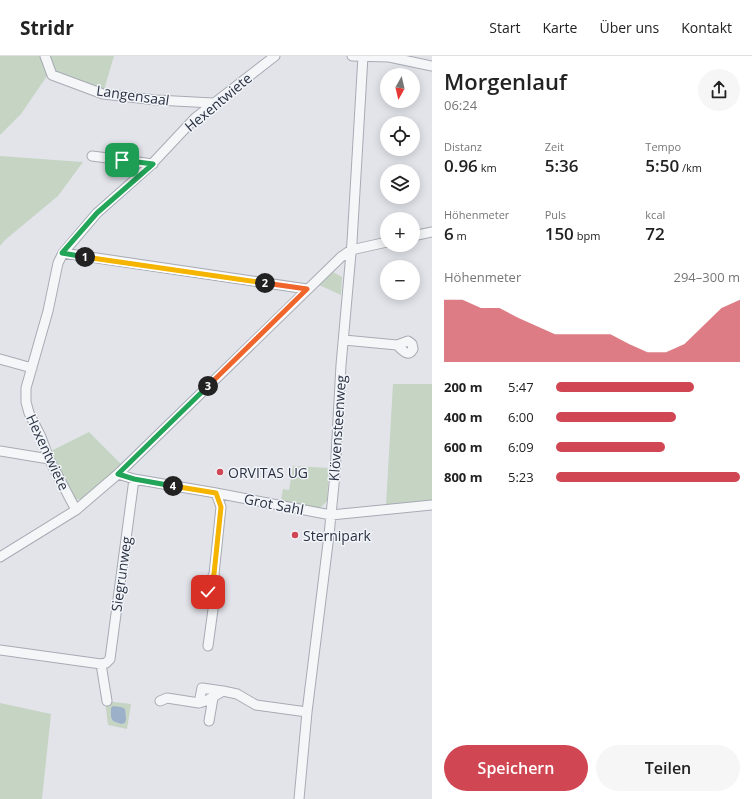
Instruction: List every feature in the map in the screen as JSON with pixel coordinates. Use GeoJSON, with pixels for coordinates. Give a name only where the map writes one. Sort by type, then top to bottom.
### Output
{"type":"FeatureCollection","features":[{"type":"Feature","properties":{"kind":"street","name":"Langensaal"},"geometry":{"type":"LineString","coordinates":[[45,56],[52,75],[103,94],[213,104]]}},
{"type":"Feature","properties":{"kind":"street","name":"Hexentwiete"},"geometry":{"type":"LineString","coordinates":[[76,510],[49,459],[29,413],[26,402],[26,388],[48,311],[58,263],[62,253],[97,213],[153,164],[195,118],[275,56]]}},
{"type":"Feature","properties":{"kind":"street"},"geometry":{"type":"LineString","coordinates":[[352,56],[388,58],[432,66]]}},
{"type":"Feature","properties":{"kind":"street","name":"Klövensteenweg"},"geometry":{"type":"LineString","coordinates":[[299,799],[306,712],[331,515],[350,270],[363,56]]}},
{"type":"Feature","properties":{"kind":"street"},"geometry":{"type":"LineString","coordinates":[[92,156],[153,164]]}},
{"type":"Feature","properties":{"kind":"street"},"geometry":{"type":"LineString","coordinates":[[420,235],[432,232]]}},
{"type":"Feature","properties":{"kind":"street"},"geometry":{"type":"LineString","coordinates":[[0,557],[76,510],[118,474],[341,257],[351,250],[380,244]]}},
{"type":"Feature","properties":{"kind":"street"},"geometry":{"type":"LineString","coordinates":[[62,253],[307,289]]}},
{"type":"Feature","properties":{"kind":"street"},"geometry":{"type":"LineString","coordinates":[[335,264],[350,270]]}},
{"type":"Feature","properties":{"kind":"street"},"geometry":{"type":"LineString","coordinates":[[344,340],[397,345]]}},
{"type":"Feature","properties":{"kind":"street"},"geometry":{"type":"LineString","coordinates":[[0,359],[32,368]]}},
{"type":"Feature","properties":{"kind":"street"},"geometry":{"type":"LineString","coordinates":[[0,451],[49,459]]}},
{"type":"Feature","properties":{"kind":"street","name":"Grot Sahl"},"geometry":{"type":"LineString","coordinates":[[118,474],[134,479],[331,515],[432,505]]}},
{"type":"Feature","properties":{"kind":"street","name":"Siegrunweg"},"geometry":{"type":"LineString","coordinates":[[101,664],[106,663],[110,659],[134,479]]}},
{"type":"Feature","properties":{"kind":"street"},"geometry":{"type":"LineString","coordinates":[[208,646],[214,602],[213,594],[209,593],[207,590],[214,574],[221,507],[216,493]]}},
{"type":"Feature","properties":{"kind":"street"},"geometry":{"type":"LineString","coordinates":[[221,507],[231,496]]}},
{"type":"Feature","properties":{"kind":"street"},"geometry":{"type":"LineString","coordinates":[[0,650],[101,664],[107,702]]}},
{"type":"Feature","properties":{"kind":"street"},"geometry":{"type":"LineString","coordinates":[[199,703],[202,688],[237,694],[256,705],[306,712]]}},
{"type":"Feature","properties":{"kind":"street"},"geometry":{"type":"LineString","coordinates":[[160,701],[167,698],[199,703],[213,698],[223,691]]}},
{"type":"Feature","properties":{"kind":"street"},"geometry":{"type":"LineString","coordinates":[[209,721],[213,698]]}},
{"type":"Feature","properties":{"kind":"green space"},"geometry":{"type":"Polygon","coordinates":[[[0,56],[114,56],[104,90],[57,74],[47,76],[21,114],[0,135],[0,56]]]}},
{"type":"Feature","properties":{"kind":"green space"},"geometry":{"type":"Polygon","coordinates":[[[0,156],[83,162],[58,196],[5,240],[0,246],[0,156]]]}},
{"type":"Feature","properties":{"kind":"green space"},"geometry":{"type":"Polygon","coordinates":[[[333,272],[342,277],[341,295],[319,285],[333,272]]]}},
{"type":"Feature","properties":{"kind":"green space"},"geometry":{"type":"Polygon","coordinates":[[[393,384],[432,384],[432,502],[386,505],[393,384]]]}},
{"type":"Feature","properties":{"kind":"green space"},"geometry":{"type":"Polygon","coordinates":[[[89,432],[121,464],[84,500],[74,499],[49,452],[89,432]]]}},
{"type":"Feature","properties":{"kind":"green space"},"geometry":{"type":"Polygon","coordinates":[[[293,466],[329,468],[327,501],[320,508],[281,500],[283,489],[289,490],[293,466]]]}},
{"type":"Feature","properties":{"kind":"green space"},"geometry":{"type":"Polygon","coordinates":[[[105,701],[131,704],[127,729],[108,725],[105,701]]]}},
{"type":"Feature","properties":{"kind":"green space"},"geometry":{"type":"Polygon","coordinates":[[[0,703],[51,714],[42,799],[0,799],[0,703]]]}},
{"type":"Feature","properties":{"kind":"water"},"geometry":{"type":"Polygon","coordinates":[[[113,706],[125,709],[125,723],[121,724],[113,721],[111,717],[111,708],[113,706]]]}},
{"type":"Feature","properties":{"kind":"place","name":"ORVITAS UG"},"geometry":{"type":"Point","coordinates":[220,472]}},
{"type":"Feature","properties":{"kind":"place","name":"Sternipark"},"geometry":{"type":"Point","coordinates":[295,535]}},
{"type":"Feature","properties":{"kind":"route"},"geometry":{"type":"LineString","coordinates":[[122,160],[153,164],[97,213],[62,253],[307,289],[118,474],[134,479],[216,493],[221,507],[214,574],[208,586],[208,592]]}}]}
